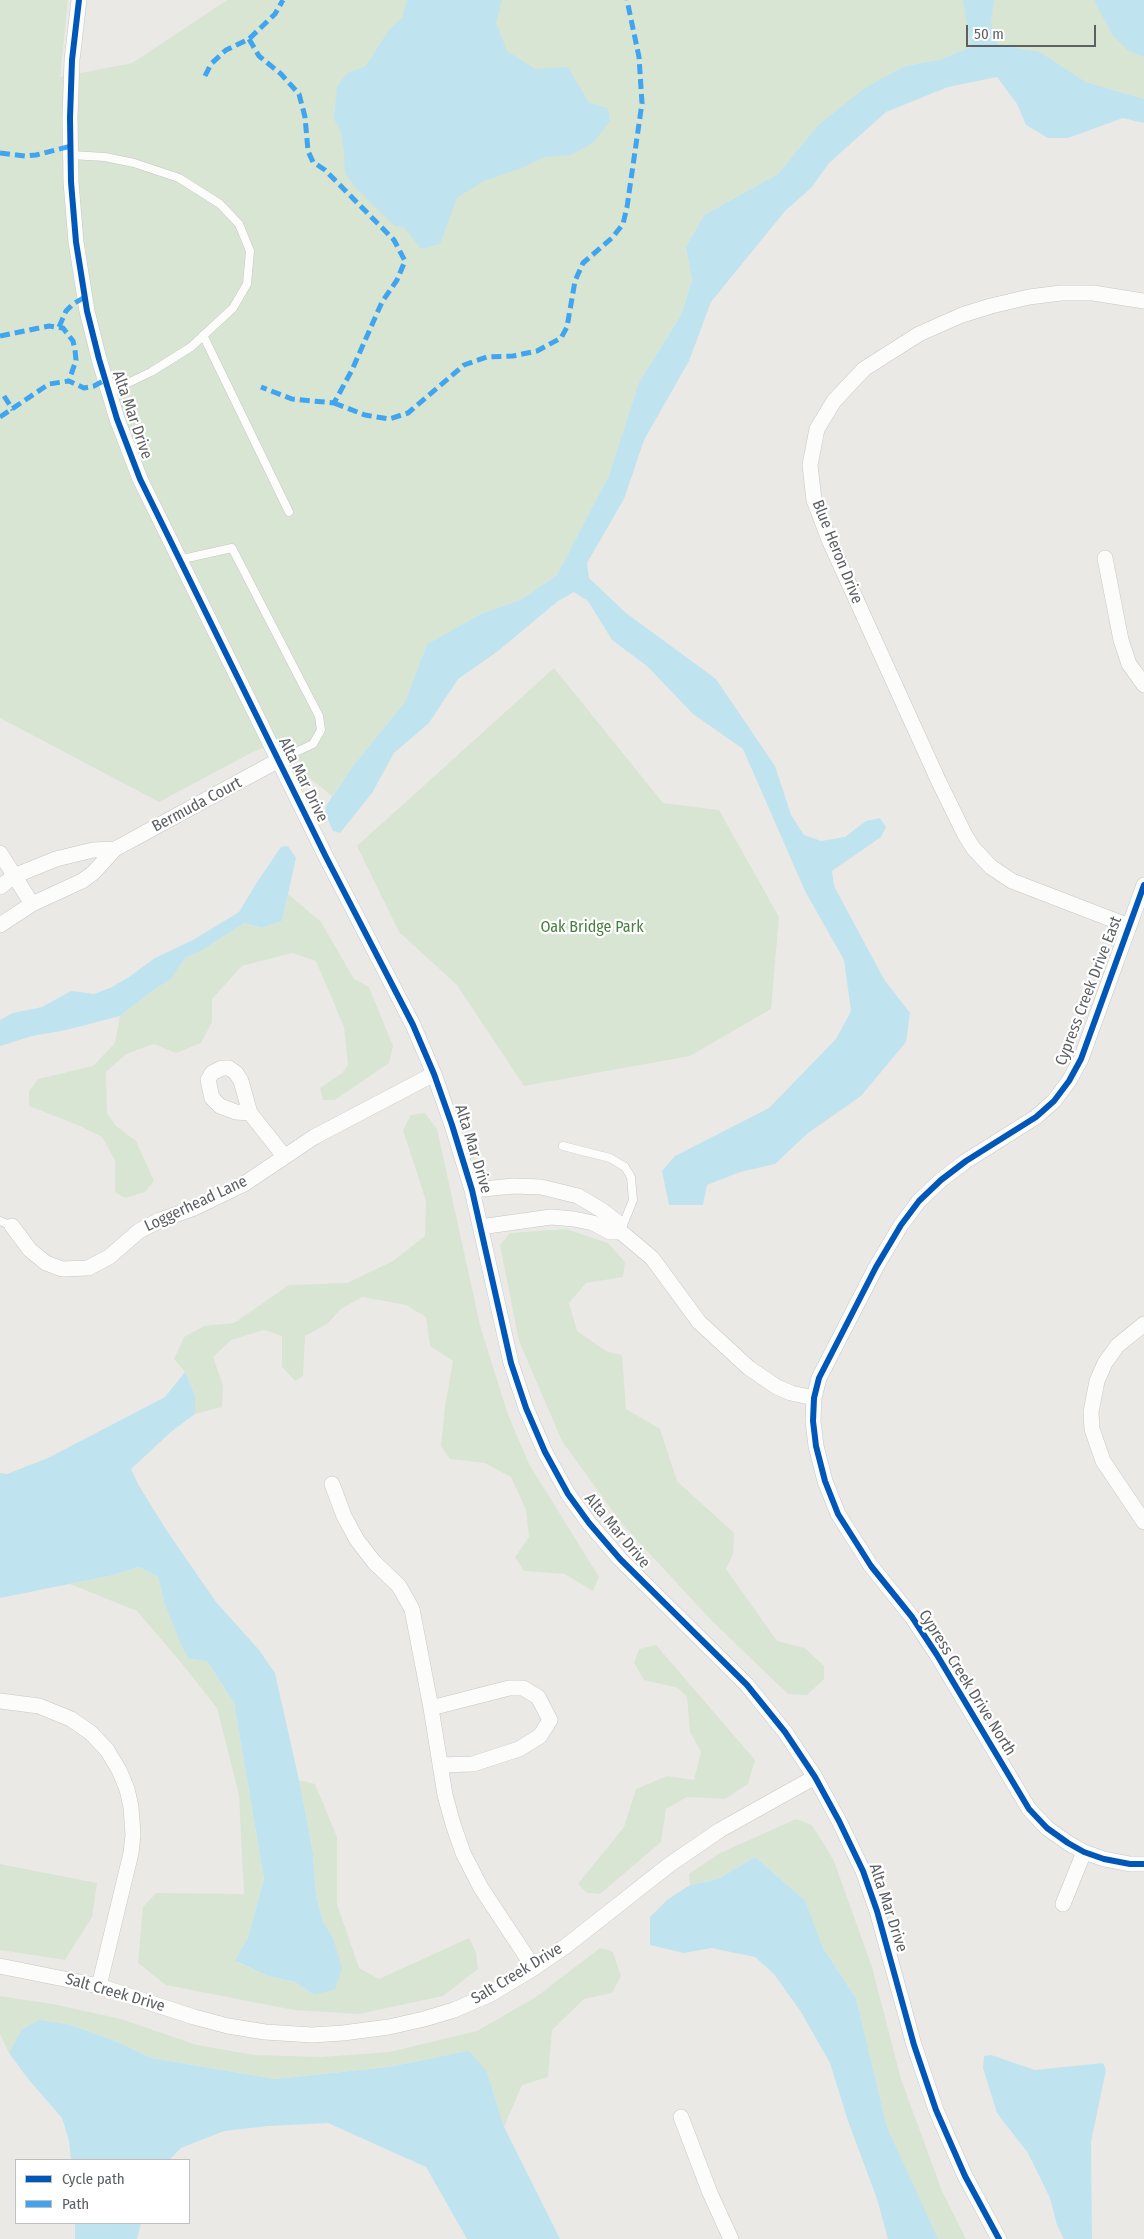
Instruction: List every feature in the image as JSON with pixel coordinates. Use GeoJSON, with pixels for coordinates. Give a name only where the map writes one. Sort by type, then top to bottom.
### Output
{"type":"FeatureCollection","features":[{"type":"Feature","properties":{"kind":"street","name":"Alta Mar Drive"},"geometry":{"type":"LineString","coordinates":[[79,0],[72,60],[71,155],[76,242],[86,304],[99,359],[140,478],[178,560],[326,858],[413,1025],[434,1074],[452,1124],[472,1190],[511,1363],[526,1408],[545,1452],[568,1494],[589,1523],[620,1559],[747,1685],[785,1732],[815,1777],[840,1820],[863,1871],[877,1911],[914,2045],[936,2110],[965,2176],[999,2239]]}},
{"type":"Feature","properties":{"kind":"street","name":"Blue Heron Drive"},"geometry":{"type":"LineString","coordinates":[[1129,926],[1012,881],[991,867],[964,835],[830,542],[814,500],[810,465],[817,429],[834,401],[864,369],[919,334],[962,315],[1029,297],[1093,293],[1144,302]]}},
{"type":"Feature","properties":{"kind":"street"},"geometry":{"type":"LineString","coordinates":[[1105,558],[1120,640],[1129,664],[1144,685]]}},
{"type":"Feature","properties":{"kind":"street","name":"Bermuda Court"},"geometry":{"type":"LineString","coordinates":[[0,925],[32,904],[82,881],[94,873],[114,849],[279,760]]}},
{"type":"Feature","properties":{"kind":"street","name":"Bermuda Court"},"geometry":{"type":"LineString","coordinates":[[0,887],[14,876],[71,855],[93,850],[114,849]]}},
{"type":"Feature","properties":{"kind":"street"},"geometry":{"type":"LineString","coordinates":[[0,853],[32,904]]}},
{"type":"Feature","properties":{"kind":"street","name":"Cypress Creek Drive East"},"geometry":{"type":"LineString","coordinates":[[814,1398],[819,1378],[876,1267],[901,1225],[920,1201],[941,1180],[966,1161],[1036,1118],[1069,1081],[1081,1060],[1144,885]]}},
{"type":"Feature","properties":{"kind":"street","name":"Loggerhead Lane"},"geometry":{"type":"LineString","coordinates":[[6,1223],[30,1250],[46,1263],[62,1269],[88,1268],[109,1257],[139,1231],[244,1184],[284,1156],[322,1133],[434,1074]]}},
{"type":"Feature","properties":{"kind":"street"},"geometry":{"type":"LineString","coordinates":[[250,1112],[284,1156]]}},
{"type":"Feature","properties":{"kind":"street"},"geometry":{"type":"LineString","coordinates":[[472,1190],[514,1186],[541,1187],[578,1196],[617,1222],[621,1232],[652,1258],[699,1322],[749,1368],[777,1388],[814,1398]]}},
{"type":"Feature","properties":{"kind":"street"},"geometry":{"type":"LineString","coordinates":[[480,1227],[551,1217],[593,1223],[610,1232],[621,1232]]}},
{"type":"Feature","properties":{"kind":"street"},"geometry":{"type":"LineString","coordinates":[[1144,1324],[1117,1346],[1105,1363],[1097,1381],[1091,1412],[1092,1429],[1104,1461],[1144,1522]]}},
{"type":"Feature","properties":{"kind":"street","name":"Cypress Creek Drive North"},"geometry":{"type":"LineString","coordinates":[[814,1398],[812,1421],[816,1446],[825,1481],[838,1514],[854,1541],[912,1617],[937,1655],[1029,1808],[1047,1828],[1084,1852],[1104,1859],[1130,1864],[1144,1864]]}},
{"type":"Feature","properties":{"kind":"street"},"geometry":{"type":"LineString","coordinates":[[332,1484],[344,1516],[357,1540],[407,1597],[412,1609],[451,1817],[463,1852],[481,1888],[534,1968]]}},
{"type":"Feature","properties":{"kind":"street"},"geometry":{"type":"LineString","coordinates":[[431,1708],[509,1688],[523,1688],[538,1698],[550,1720],[540,1736],[519,1750],[473,1764],[440,1765]]}},
{"type":"Feature","properties":{"kind":"street"},"geometry":{"type":"LineString","coordinates":[[0,1701],[39,1706],[71,1719],[90,1733],[107,1750],[119,1770],[127,1789],[131,1807],[133,1835],[131,1853],[98,1986]]}},
{"type":"Feature","properties":{"kind":"street","name":"Salt Creek Drive"},"geometry":{"type":"LineString","coordinates":[[0,1966],[98,1986],[228,2026],[265,2032],[335,2034],[389,2027],[454,2010],[491,1994],[566,1946],[668,1865],[720,1830],[815,1777]]}},
{"type":"Feature","properties":{"kind":"street"},"geometry":{"type":"LineString","coordinates":[[1063,1904],[1084,1852]]}},
{"type":"Feature","properties":{"kind":"street"},"geometry":{"type":"LineString","coordinates":[[681,2116],[710,2193],[731,2239]]}},
{"type":"Feature","properties":{"kind":"lane"},"geometry":{"type":"LineString","coordinates":[[71,155],[105,157],[179,178],[220,204],[239,224],[250,251],[248,284],[233,308],[191,347],[151,372],[109,392]]}},
{"type":"Feature","properties":{"kind":"lane"},"geometry":{"type":"LineString","coordinates":[[203,335],[289,512]]}},
{"type":"Feature","properties":{"kind":"lane"},"geometry":{"type":"LineString","coordinates":[[178,560],[232,548],[319,716],[321,730],[313,744],[279,760]]}},
{"type":"Feature","properties":{"kind":"lane"},"geometry":{"type":"LineString","coordinates":[[563,1146],[610,1158],[625,1167],[631,1177],[633,1200],[621,1232]]}},
{"type":"Feature","properties":{"kind":"green space"},"geometry":{"type":"Polygon","coordinates":[[[0,0],[68,0],[60,77],[132,63],[227,0],[1144,0],[1144,99],[1086,82],[1040,52],[971,47],[939,60],[905,66],[817,126],[778,174],[704,215],[686,247],[692,280],[681,315],[639,382],[609,475],[557,575],[522,599],[481,614],[427,644],[405,702],[352,767],[332,796],[307,776],[288,737],[251,753],[159,802],[0,718],[0,0]]]}},
{"type":"Feature","properties":{"kind":"green space","name":"Oak Bridge Park"},"geometry":{"type":"Polygon","coordinates":[[[554,668],[663,803],[719,810],[779,917],[771,1009],[690,1056],[524,1086],[457,985],[399,932],[357,846],[554,668]]]}},
{"type":"Feature","properties":{"kind":"green space"},"geometry":{"type":"Polygon","coordinates":[[[288,894],[321,922],[354,979],[369,987],[393,1046],[389,1063],[335,1100],[323,1100],[320,1088],[342,1073],[348,1065],[344,1027],[316,961],[292,953],[242,966],[212,999],[212,1022],[201,1043],[176,1053],[154,1044],[126,1054],[106,1072],[107,1113],[116,1126],[136,1141],[154,1181],[145,1192],[125,1198],[115,1192],[115,1160],[102,1137],[80,1126],[29,1106],[29,1091],[38,1079],[93,1066],[115,1043],[120,1016],[171,979],[185,958],[201,951],[244,923],[262,928],[282,921],[288,894]]]}},
{"type":"Feature","properties":{"kind":"green space"},"geometry":{"type":"Polygon","coordinates":[[[425,1113],[437,1129],[480,1325],[507,1412],[529,1464],[599,1577],[593,1591],[565,1574],[524,1571],[515,1557],[529,1537],[526,1510],[511,1477],[485,1463],[450,1459],[441,1446],[453,1361],[430,1346],[426,1317],[406,1305],[362,1297],[341,1309],[327,1324],[305,1336],[303,1376],[295,1381],[282,1367],[282,1336],[264,1330],[231,1340],[213,1357],[223,1385],[222,1407],[195,1414],[195,1395],[185,1372],[174,1359],[184,1337],[204,1326],[234,1323],[289,1285],[347,1283],[393,1261],[425,1236],[426,1201],[403,1130],[411,1115],[425,1113]]]}},
{"type":"Feature","properties":{"kind":"green space"},"geometry":{"type":"Polygon","coordinates":[[[566,1229],[608,1243],[625,1262],[623,1277],[586,1283],[569,1303],[577,1331],[606,1351],[622,1355],[626,1409],[660,1429],[677,1481],[734,1533],[733,1554],[726,1569],[777,1641],[805,1648],[824,1666],[824,1679],[807,1695],[788,1694],[712,1621],[622,1524],[562,1441],[519,1341],[500,1245],[510,1233],[566,1229]]]}},
{"type":"Feature","properties":{"kind":"green space"},"geometry":{"type":"Polygon","coordinates":[[[139,1567],[158,1577],[165,1605],[189,1659],[207,1661],[234,1703],[264,1879],[248,1937],[236,1962],[268,1976],[295,1982],[314,1995],[333,1939],[323,1922],[316,1894],[313,1852],[299,1780],[315,1784],[337,1837],[337,1904],[359,1968],[379,1979],[469,1938],[476,1952],[478,1969],[443,1996],[359,2014],[294,2010],[166,1985],[138,1963],[143,1907],[156,1893],[244,1894],[239,1795],[217,1708],[137,1611],[70,1584],[109,1576],[139,1567]]]}},
{"type":"Feature","properties":{"kind":"green space"},"geometry":{"type":"Polygon","coordinates":[[[656,1645],[755,1760],[748,1784],[725,1799],[687,1797],[666,1809],[661,1842],[600,1894],[587,1893],[578,1884],[624,1827],[636,1789],[667,1776],[694,1780],[701,1752],[690,1732],[687,1697],[678,1688],[644,1680],[634,1663],[639,1649],[656,1645]]]}},
{"type":"Feature","properties":{"kind":"green space"},"geometry":{"type":"Polygon","coordinates":[[[796,1819],[812,1825],[834,1861],[872,1967],[901,2079],[942,2191],[966,2239],[938,2239],[934,2232],[887,2127],[856,1998],[823,1948],[805,1900],[755,1857],[718,1879],[690,1885],[689,1874],[718,1854],[796,1819]]]}},
{"type":"Feature","properties":{"kind":"green space"},"geometry":{"type":"Polygon","coordinates":[[[0,1864],[97,1883],[92,1917],[65,1960],[0,1950],[0,1864]]]}},
{"type":"Feature","properties":{"kind":"green space"},"geometry":{"type":"Polygon","coordinates":[[[600,1948],[613,1952],[621,1976],[612,1993],[584,1999],[552,2030],[548,2077],[522,2085],[504,2127],[487,2072],[433,2058],[388,2067],[275,2079],[152,2058],[113,2040],[71,2025],[21,2030],[9,2053],[0,2034],[0,1996],[53,2004],[121,2019],[197,2045],[254,2055],[321,2057],[389,2052],[477,2031],[536,1997],[600,1948]]]}},
{"type":"Feature","properties":{"kind":"water"},"geometry":{"type":"Polygon","coordinates":[[[407,0],[502,0],[496,23],[507,51],[535,69],[568,67],[589,103],[608,108],[610,121],[593,143],[571,155],[545,157],[524,167],[482,182],[457,198],[440,244],[421,249],[404,227],[395,226],[356,188],[345,173],[341,131],[334,119],[337,87],[347,73],[366,66],[389,30],[402,18],[407,0]]]}},
{"type":"Feature","properties":{"kind":"water"},"geometry":{"type":"Polygon","coordinates":[[[963,0],[994,0],[991,22],[994,38],[999,45],[1040,52],[1086,82],[1144,99],[1144,123],[1123,118],[1068,138],[1048,138],[1026,125],[1017,104],[997,77],[948,87],[886,112],[829,163],[812,187],[785,211],[711,302],[689,361],[644,440],[624,499],[587,563],[589,578],[626,613],[716,679],[775,766],[791,815],[804,835],[821,841],[845,837],[866,821],[880,818],[886,827],[881,837],[832,871],[834,886],[885,981],[910,1013],[906,1042],[861,1096],[808,1133],[775,1164],[740,1172],[707,1185],[703,1205],[669,1205],[662,1171],[675,1156],[769,1108],[836,1039],[851,1011],[844,960],[805,891],[743,749],[693,714],[647,666],[612,640],[588,601],[574,592],[558,601],[498,651],[458,679],[429,723],[394,753],[372,793],[340,833],[333,831],[325,813],[326,806],[352,767],[405,702],[427,644],[481,614],[522,599],[557,575],[609,475],[639,382],[681,315],[692,280],[686,247],[704,215],[778,174],[817,126],[865,88],[905,66],[939,60],[971,47],[963,0]]]}},
{"type":"Feature","properties":{"kind":"water"},"geometry":{"type":"Polygon","coordinates":[[[1094,0],[1144,0],[1144,57],[1129,51],[1113,36],[1094,0]]]}},
{"type":"Feature","properties":{"kind":"water"},"geometry":{"type":"Polygon","coordinates":[[[288,846],[296,858],[282,921],[262,928],[244,923],[201,951],[185,958],[171,979],[120,1016],[66,1030],[32,1036],[0,1046],[0,1020],[13,1013],[42,1007],[71,991],[94,994],[112,987],[155,958],[193,940],[239,912],[281,847],[288,846]]]}},
{"type":"Feature","properties":{"kind":"water"},"geometry":{"type":"Polygon","coordinates":[[[185,1372],[195,1395],[195,1414],[172,1431],[131,1469],[165,1528],[216,1602],[259,1650],[275,1673],[313,1852],[316,1894],[323,1922],[333,1938],[342,1968],[335,1989],[314,1995],[295,1982],[268,1976],[235,1961],[248,1937],[264,1879],[234,1703],[207,1661],[189,1659],[165,1605],[158,1577],[139,1567],[109,1576],[0,1598],[0,1473],[7,1474],[48,1458],[165,1397],[185,1372]]]}},
{"type":"Feature","properties":{"kind":"water"},"geometry":{"type":"Polygon","coordinates":[[[755,1857],[805,1900],[823,1948],[856,1998],[887,2127],[938,2239],[888,2239],[877,2199],[848,2121],[830,2063],[801,2012],[774,1974],[755,1957],[711,1948],[684,1953],[650,1945],[650,1917],[667,1900],[690,1885],[718,1879],[755,1857]]]}},
{"type":"Feature","properties":{"kind":"water"},"geometry":{"type":"Polygon","coordinates":[[[39,2020],[71,2025],[113,2040],[152,2058],[275,2079],[388,2067],[469,2051],[487,2072],[504,2127],[560,2239],[467,2239],[426,2167],[328,2123],[269,2126],[224,2131],[181,2148],[170,2159],[71,2159],[69,2141],[62,2118],[29,2080],[9,2053],[21,2030],[39,2020]]]}},
{"type":"Feature","properties":{"kind":"water"},"geometry":{"type":"Polygon","coordinates":[[[991,2055],[1035,2070],[1103,2063],[1106,2070],[1091,2142],[1092,2239],[1064,2239],[1057,2225],[1050,2198],[1028,2153],[997,2113],[983,2068],[984,2056],[991,2055]]]}},
{"type":"Feature","properties":{"kind":"water"},"geometry":{"type":"Polygon","coordinates":[[[75,2224],[141,2224],[137,2239],[75,2239],[75,2224]]]}},
{"type":"Feature","properties":{"kind":"marked path"},"geometry":{"type":"LineString","coordinates":[[205,76],[211,64],[226,50],[249,39],[275,14],[283,0]]}},
{"type":"Feature","properties":{"kind":"marked path"},"geometry":{"type":"LineString","coordinates":[[334,403],[365,415],[389,419],[408,413],[464,365],[487,357],[513,356],[537,351],[561,338],[567,327],[575,281],[583,263],[612,238],[623,224],[627,207],[642,103],[639,57],[627,0]]}},
{"type":"Feature","properties":{"kind":"marked path"},"geometry":{"type":"LineString","coordinates":[[249,39],[259,56],[281,74],[299,94],[305,117],[308,151],[313,162],[325,170],[394,240],[405,261],[397,280],[382,302],[352,370],[334,403],[292,399],[261,387]]}},
{"type":"Feature","properties":{"kind":"marked path"},"geometry":{"type":"LineString","coordinates":[[0,153],[25,156],[36,155],[71,146]]}},
{"type":"Feature","properties":{"kind":"marked path"},"geometry":{"type":"LineString","coordinates":[[59,327],[66,311],[85,297]]}},
{"type":"Feature","properties":{"kind":"marked path"},"geometry":{"type":"LineString","coordinates":[[0,336],[49,326],[63,328],[73,341],[75,350],[76,360],[69,381]]}},
{"type":"Feature","properties":{"kind":"marked path"},"geometry":{"type":"LineString","coordinates":[[0,417],[49,384],[69,381],[84,388],[94,386],[105,380]]}},
{"type":"Feature","properties":{"kind":"marked path"},"geometry":{"type":"LineString","coordinates":[[4,396],[13,410]]}},
{"type":"Feature","properties":{"kind":"cycle path"},"geometry":{"type":"LineString","coordinates":[[79,0],[72,60],[70,118],[71,182],[76,242],[87,311],[99,359],[117,419],[140,479],[326,857],[413,1025],[434,1074],[472,1190],[511,1363],[526,1408],[545,1452],[568,1494],[589,1523],[620,1559],[747,1685],[785,1732],[815,1777],[863,1871],[877,1911],[914,2045],[936,2110],[965,2176],[999,2239]]}},
{"type":"Feature","properties":{"kind":"cycle path"},"geometry":{"type":"LineString","coordinates":[[1144,885],[1081,1059],[1069,1081],[1054,1101],[1036,1117],[966,1161],[941,1180],[919,1201],[901,1225],[876,1267],[819,1378],[814,1398],[813,1421],[816,1446],[825,1481],[838,1514],[871,1566],[912,1617],[937,1655],[1029,1809],[1047,1828],[1084,1852],[1104,1859],[1130,1864],[1144,1864]]}}]}
